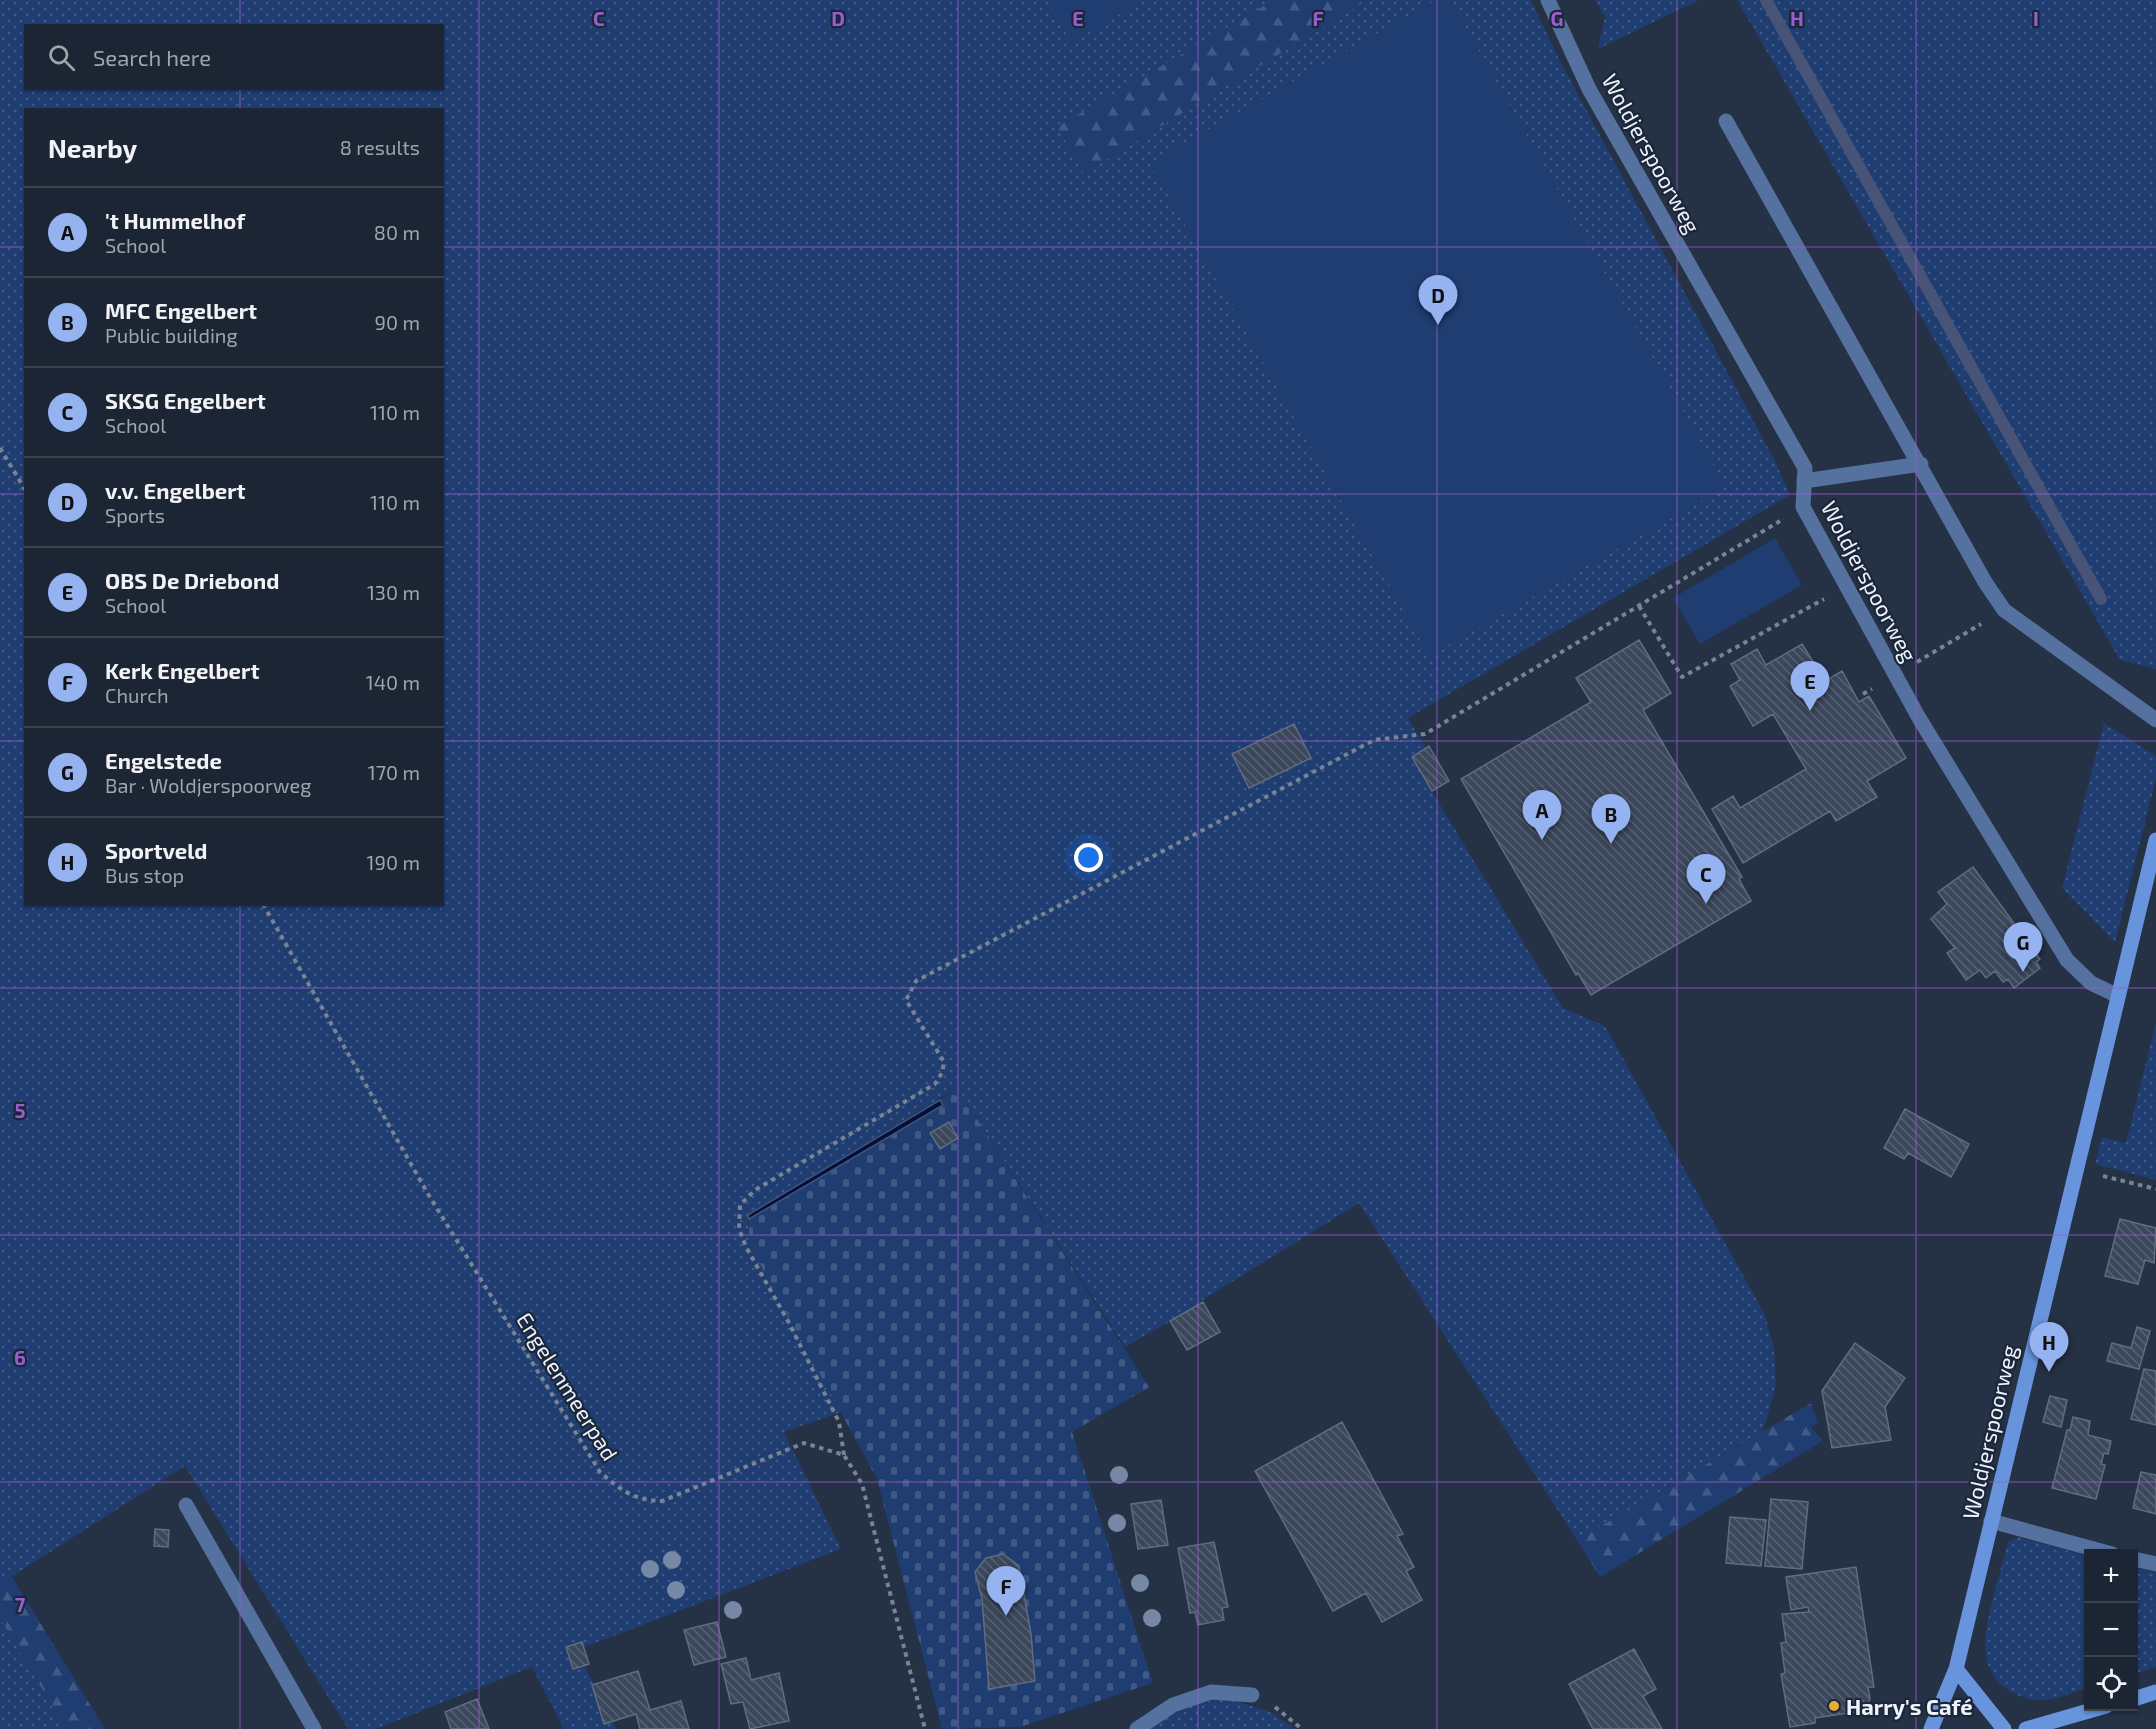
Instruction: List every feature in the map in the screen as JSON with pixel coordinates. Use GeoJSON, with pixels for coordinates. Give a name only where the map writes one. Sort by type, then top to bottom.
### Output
{"type":"FeatureCollection","features":[{"type":"Feature","properties":{"kind":"street","name":"Woldjerspoorweg"},"geometry":{"type":"LineString","coordinates":[[1548,0],[1589,89],[1805,468],[1803,507],[1895,675],[2067,960],[2091,983],[2118,996]]}},
{"type":"Feature","properties":{"kind":"street"},"geometry":{"type":"LineString","coordinates":[[1726,121],[1921,464],[1985,582],[2004,610],[2156,720]]}},
{"type":"Feature","properties":{"kind":"street"},"geometry":{"type":"LineString","coordinates":[[1804,482],[1921,464]]}},
{"type":"Feature","properties":{"kind":"street","name":"Woldjerspoorweg"},"geometry":{"type":"LineString","coordinates":[[1930,1729],[1956,1669],[2156,840]]}},
{"type":"Feature","properties":{"kind":"street"},"geometry":{"type":"LineString","coordinates":[[186,1504],[314,1729]]}},
{"type":"Feature","properties":{"kind":"street"},"geometry":{"type":"LineString","coordinates":[[1991,1521],[2094,1549]]}},
{"type":"Feature","properties":{"kind":"street"},"geometry":{"type":"LineString","coordinates":[[2138,1560],[2156,1564]]}},
{"type":"Feature","properties":{"kind":"street"},"geometry":{"type":"LineString","coordinates":[[1956,1669],[2004,1729]]}},
{"type":"Feature","properties":{"kind":"street"},"geometry":{"type":"LineString","coordinates":[[1137,1729],[1173,1705],[1211,1692],[1252,1695]]}},
{"type":"Feature","properties":{"kind":"street"},"geometry":{"type":"LineString","coordinates":[[2138,1697],[2156,1692]]}},
{"type":"Feature","properties":{"kind":"street"},"geometry":{"type":"LineString","coordinates":[[2026,1729],[2091,1711]]}},
{"type":"Feature","properties":{"kind":"path"},"geometry":{"type":"LineString","coordinates":[[0,448],[24,488]]}},
{"type":"Feature","properties":{"kind":"path"},"geometry":{"type":"LineString","coordinates":[[925,1729],[862,1484],[844,1455],[839,1422],[788,1321],[746,1247],[738,1216],[740,1205],[755,1190],[936,1084],[942,1073],[944,1062],[906,1000],[916,981],[1374,740],[1425,734],[1803,507]]}},
{"type":"Feature","properties":{"kind":"path"},"geometry":{"type":"LineString","coordinates":[[1639,606],[1682,677],[1846,586]]}},
{"type":"Feature","properties":{"kind":"path"},"geometry":{"type":"LineString","coordinates":[[1863,694],[2004,610]]}},
{"type":"Feature","properties":{"kind":"path","name":"Engelenmeerpad"},"geometry":{"type":"LineString","coordinates":[[264,906],[428,1194],[600,1472],[622,1492],[644,1500],[662,1501],[804,1443],[844,1455]]}},
{"type":"Feature","properties":{"kind":"path"},"geometry":{"type":"LineString","coordinates":[[2076,1169],[2156,1188]]}},
{"type":"Feature","properties":{"kind":"path"},"geometry":{"type":"LineString","coordinates":[[1252,1695],[1282,1711],[1302,1729]]}},
{"type":"Feature","properties":{"kind":"green space"},"geometry":{"type":"Polygon","coordinates":[[[0,0],[1274,0],[1058,127],[1084,173],[1368,0],[1531,0],[1559,59],[1775,461],[1790,495],[1408,718],[1437,766],[1422,775],[1563,1008],[1605,1026],[1765,1315],[1774,1349],[1776,1385],[1763,1431],[1577,1540],[1359,1203],[1201,1301],[1197,1306],[1125,1347],[957,1088],[748,1215],[749,1244],[841,1412],[784,1432],[841,1549],[577,1650],[616,1729],[564,1729],[532,1667],[376,1729],[348,1729],[185,1466],[0,1584],[0,0]]]}},
{"type":"Feature","properties":{"kind":"green space"},"geometry":{"type":"Polygon","coordinates":[[[1047,0],[1144,0],[1071,42],[1047,0]]]}},
{"type":"Feature","properties":{"kind":"green space"},"geometry":{"type":"Polygon","coordinates":[[[1274,0],[1368,0],[1084,173],[1057,127],[1274,0]]]}},
{"type":"Feature","properties":{"kind":"green space"},"geometry":{"type":"Polygon","coordinates":[[[1436,0],[1450,0],[1726,487],[1429,656],[1150,163],[1436,0]]]}},
{"type":"Feature","properties":{"kind":"green space"},"geometry":{"type":"Polygon","coordinates":[[[1595,0],[1699,0],[1598,49],[1605,17],[1595,0]]]}},
{"type":"Feature","properties":{"kind":"green space"},"geometry":{"type":"Polygon","coordinates":[[[1737,0],[2156,0],[2156,669],[2120,660],[1737,0]]]}},
{"type":"Feature","properties":{"kind":"green space"},"geometry":{"type":"Polygon","coordinates":[[[1775,538],[1802,585],[1700,644],[1673,598],[1775,538]]]}},
{"type":"Feature","properties":{"kind":"green space"},"geometry":{"type":"Polygon","coordinates":[[[2104,723],[2156,756],[2156,779],[2115,942],[2062,888],[2104,723]]]}},
{"type":"Feature","properties":{"kind":"green space"},"geometry":{"type":"Polygon","coordinates":[[[2156,1022],[2156,1180],[2095,1164],[2102,1137],[2126,1143],[2156,1022]]]}},
{"type":"Feature","properties":{"kind":"green space"},"geometry":{"type":"Polygon","coordinates":[[[957,1088],[1149,1387],[1072,1432],[1153,1683],[1020,1727],[942,1729],[877,1479],[749,1244],[749,1219],[943,1106],[940,1100],[957,1088]]]}},
{"type":"Feature","properties":{"kind":"green space"},"geometry":{"type":"Polygon","coordinates":[[[1811,1403],[1818,1423],[1811,1427],[1823,1441],[1600,1577],[1577,1540],[1811,1403]]]}},
{"type":"Feature","properties":{"kind":"green space"},"geometry":{"type":"Polygon","coordinates":[[[2017,1537],[2084,1555],[2084,1688],[2055,1698],[2032,1699],[2011,1692],[2002,1685],[1989,1668],[1986,1657],[1986,1633],[2008,1542],[2017,1537]]]}},
{"type":"Feature","properties":{"kind":"green space"},"geometry":{"type":"Polygon","coordinates":[[[2138,1568],[2156,1573],[2156,1667],[2138,1673],[2138,1568]]]}},
{"type":"Feature","properties":{"kind":"green space"},"geometry":{"type":"Polygon","coordinates":[[[12,1577],[105,1729],[66,1729],[0,1618],[0,1584],[12,1577]]]}},
{"type":"Feature","properties":{"kind":"green space"},"geometry":{"type":"Polygon","coordinates":[[[0,1618],[66,1729],[0,1729],[0,1618]]]}},
{"type":"Feature","properties":{"kind":"green space"},"geometry":{"type":"Polygon","coordinates":[[[1230,1699],[1273,1713],[1294,1729],[1144,1729],[1197,1702],[1230,1699]]]}},
{"type":"Feature","properties":{"kind":"shaded area"},"geometry":{"type":"Polygon","coordinates":[[[940,1100],[943,1105],[749,1219],[748,1215],[940,1100]]]}},
{"type":"Feature","properties":{"kind":"building"},"geometry":{"type":"Polygon","coordinates":[[[1639,640],[1671,693],[1643,710],[1742,877],[1739,879],[1751,901],[1591,995],[1578,973],[1576,975],[1461,779],[1591,702],[1576,678],[1639,640]]]}},
{"type":"Feature","properties":{"kind":"building"},"geometry":{"type":"Polygon","coordinates":[[[1802,644],[1825,681],[1842,671],[1859,702],[1869,696],[1906,758],[1867,781],[1877,797],[1836,821],[1830,811],[1743,863],[1712,809],[1733,796],[1740,808],[1806,769],[1773,714],[1753,726],[1730,686],[1740,680],[1731,664],[1757,649],[1766,665],[1802,644]]]}},
{"type":"Feature","properties":{"kind":"building"},"geometry":{"type":"Polygon","coordinates":[[[1294,724],[1311,758],[1249,788],[1232,754],[1294,724]]]}},
{"type":"Feature","properties":{"kind":"building"},"geometry":{"type":"Polygon","coordinates":[[[1429,746],[1449,781],[1432,791],[1412,757],[1429,746]]]}},
{"type":"Feature","properties":{"kind":"building"},"geometry":{"type":"Polygon","coordinates":[[[1973,867],[2040,959],[2036,962],[2040,968],[2014,988],[2008,979],[2003,982],[1995,971],[1986,978],[1980,970],[1966,980],[1947,953],[1955,948],[1931,919],[1947,904],[1938,892],[1973,867]]]}},
{"type":"Feature","properties":{"kind":"building"},"geometry":{"type":"Polygon","coordinates":[[[1905,1109],[1969,1144],[1951,1177],[1908,1153],[1904,1159],[1884,1148],[1905,1109]]]}},
{"type":"Feature","properties":{"kind":"building"},"geometry":{"type":"Polygon","coordinates":[[[949,1122],[958,1138],[940,1149],[930,1133],[949,1122]]]}},
{"type":"Feature","properties":{"kind":"building"},"geometry":{"type":"Polygon","coordinates":[[[2120,1219],[2156,1228],[2154,1263],[2145,1260],[2138,1284],[2105,1276],[2120,1219]]]}},
{"type":"Feature","properties":{"kind":"building"},"geometry":{"type":"Polygon","coordinates":[[[1203,1302],[1220,1332],[1187,1350],[1170,1321],[1203,1302]]]}},
{"type":"Feature","properties":{"kind":"building"},"geometry":{"type":"Polygon","coordinates":[[[2137,1327],[2150,1331],[2139,1369],[2107,1361],[2112,1343],[2131,1348],[2137,1327]]]}},
{"type":"Feature","properties":{"kind":"building"},"geometry":{"type":"Polygon","coordinates":[[[1855,1343],[1905,1378],[1885,1407],[1891,1440],[1832,1448],[1822,1391],[1855,1343]]]}},
{"type":"Feature","properties":{"kind":"building"},"geometry":{"type":"Polygon","coordinates":[[[2144,1369],[2156,1371],[2156,1425],[2131,1419],[2144,1369]]]}},
{"type":"Feature","properties":{"kind":"building"},"geometry":{"type":"Polygon","coordinates":[[[2050,1396],[2067,1400],[2061,1427],[2043,1422],[2050,1396]]]}},
{"type":"Feature","properties":{"kind":"building"},"geometry":{"type":"Polygon","coordinates":[[[2073,1417],[2090,1421],[2088,1435],[2111,1441],[2108,1454],[2104,1453],[2101,1464],[2105,1465],[2096,1499],[2052,1488],[2067,1430],[2070,1430],[2073,1417]]]}},
{"type":"Feature","properties":{"kind":"building"},"geometry":{"type":"Polygon","coordinates":[[[1342,1422],[1403,1534],[1397,1536],[1414,1567],[1406,1571],[1422,1600],[1382,1622],[1366,1593],[1333,1611],[1255,1471],[1342,1422]]]}},
{"type":"Feature","properties":{"kind":"building"},"geometry":{"type":"Polygon","coordinates":[[[2141,1472],[2156,1475],[2156,1514],[2133,1508],[2141,1472]]]}},
{"type":"Feature","properties":{"kind":"building"},"geometry":{"type":"Polygon","coordinates":[[[1771,1499],[1808,1502],[1802,1569],[1765,1566],[1771,1499]]]}},
{"type":"Feature","properties":{"kind":"building"},"geometry":{"type":"Polygon","coordinates":[[[1161,1500],[1168,1545],[1138,1549],[1131,1504],[1161,1500]]]}},
{"type":"Feature","properties":{"kind":"building"},"geometry":{"type":"Polygon","coordinates":[[[1730,1517],[1766,1520],[1761,1566],[1726,1563],[1730,1517]]]}},
{"type":"Feature","properties":{"kind":"building"},"geometry":{"type":"Polygon","coordinates":[[[155,1529],[169,1530],[168,1547],[154,1546],[155,1529]]]}},
{"type":"Feature","properties":{"kind":"building"},"geometry":{"type":"Polygon","coordinates":[[[1214,1542],[1228,1607],[1222,1608],[1224,1620],[1198,1625],[1195,1612],[1190,1613],[1178,1548],[1214,1542]]]}},
{"type":"Feature","properties":{"kind":"building"},"geometry":{"type":"Polygon","coordinates":[[[1003,1554],[1019,1566],[1031,1634],[1035,1681],[989,1689],[982,1599],[975,1572],[986,1558],[1003,1554]]]}},
{"type":"Feature","properties":{"kind":"building"},"geometry":{"type":"Polygon","coordinates":[[[1856,1567],[1874,1687],[1868,1687],[1870,1699],[1866,1705],[1854,1707],[1855,1712],[1815,1718],[1815,1723],[1790,1727],[1781,1674],[1785,1673],[1781,1643],[1786,1642],[1782,1614],[1809,1612],[1808,1607],[1791,1610],[1786,1577],[1856,1567]]]}},
{"type":"Feature","properties":{"kind":"building"},"geometry":{"type":"Polygon","coordinates":[[[717,1622],[726,1657],[694,1665],[684,1630],[717,1622]]]}},
{"type":"Feature","properties":{"kind":"building"},"geometry":{"type":"Polygon","coordinates":[[[582,1642],[589,1664],[573,1669],[566,1647],[582,1642]]]}},
{"type":"Feature","properties":{"kind":"building"},"geometry":{"type":"Polygon","coordinates":[[[1634,1649],[1656,1689],[1643,1696],[1662,1729],[1593,1729],[1569,1684],[1634,1649]]]}},
{"type":"Feature","properties":{"kind":"building"},"geometry":{"type":"Polygon","coordinates":[[[746,1658],[751,1680],[779,1673],[789,1721],[750,1729],[743,1702],[731,1704],[721,1664],[746,1658]]]}},
{"type":"Feature","properties":{"kind":"building"},"geometry":{"type":"Polygon","coordinates":[[[638,1671],[650,1710],[681,1701],[689,1729],[640,1729],[636,1714],[604,1724],[592,1685],[638,1671]]]}},
{"type":"Feature","properties":{"kind":"building"},"geometry":{"type":"Polygon","coordinates":[[[477,1699],[489,1729],[451,1729],[445,1712],[477,1699]]]}},
{"type":"Feature","properties":{"kind":"waterway"},"geometry":{"type":"LineString","coordinates":[[1766,0],[2101,599]]}},
{"type":"Feature","properties":{"kind":"place","name":"v.v. Engelbert"},"geometry":{"type":"Point","coordinates":[1438,325]}},
{"type":"Feature","properties":{"kind":"place","name":"OBS De Driebond"},"geometry":{"type":"Point","coordinates":[1810,711]}},
{"type":"Feature","properties":{"kind":"place","name":"'t Hummelhof"},"geometry":{"type":"Point","coordinates":[1542,840]}},
{"type":"Feature","properties":{"kind":"place","name":"MFC Engelbert"},"geometry":{"type":"Point","coordinates":[1611,844]}},
{"type":"Feature","properties":{"kind":"place","name":"SKSG Engelbert"},"geometry":{"type":"Point","coordinates":[1706,904]}},
{"type":"Feature","properties":{"kind":"place","name":"Engelstede"},"geometry":{"type":"Point","coordinates":[2023,972]}},
{"type":"Feature","properties":{"kind":"place","name":"Sportveld"},"geometry":{"type":"Point","coordinates":[2049,1372]}},
{"type":"Feature","properties":{"kind":"place","name":"Kerk Engelbert"},"geometry":{"type":"Point","coordinates":[1006,1616]}},
{"type":"Feature","properties":{"kind":"place","name":"Harry's Café"},"geometry":{"type":"Point","coordinates":[1834,1706]}}]}
